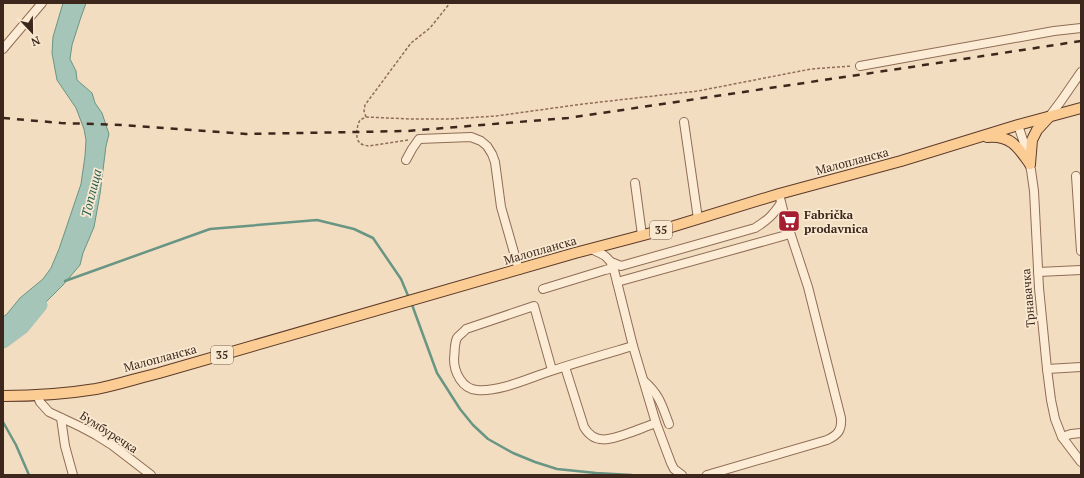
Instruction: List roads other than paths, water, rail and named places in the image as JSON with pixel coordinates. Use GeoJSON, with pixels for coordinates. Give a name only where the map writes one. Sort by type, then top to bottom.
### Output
{"type":"FeatureCollection","features":[{"type":"Feature","properties":{"kind":"main road","name":"Малопланска"},"geometry":{"type":"LineString","coordinates":[[3,396],[75,392],[116,384],[698,219],[780,199],[967,140],[1081,108]]}},
{"type":"Feature","properties":{"kind":"main road"},"geometry":{"type":"LineString","coordinates":[[1030,164],[1032,140],[1037,130],[1049,117]]}},
{"type":"Feature","properties":{"kind":"main road"},"geometry":{"type":"LineString","coordinates":[[967,140],[997,137],[1007,140],[1018,148],[1030,164]]}},
{"type":"Feature","properties":{"kind":"street"},"geometry":{"type":"LineString","coordinates":[[3,49],[42,3]]}},
{"type":"Feature","properties":{"kind":"street"},"geometry":{"type":"LineString","coordinates":[[860,66],[1054,31],[1081,28]]}},
{"type":"Feature","properties":{"kind":"street"},"geometry":{"type":"LineString","coordinates":[[1049,117],[1081,72]]}},
{"type":"Feature","properties":{"kind":"street"},"geometry":{"type":"LineString","coordinates":[[684,122],[698,219]]}},
{"type":"Feature","properties":{"kind":"street","name":"Трнавачка"},"geometry":{"type":"LineString","coordinates":[[1018,125],[1030,164],[1034,191],[1039,288],[1047,369],[1054,414],[1062,437],[1081,462]]}},
{"type":"Feature","properties":{"kind":"street"},"geometry":{"type":"LineString","coordinates":[[406,160],[418,139],[471,137],[481,141],[487,146],[495,162],[501,207],[519,270]]}},
{"type":"Feature","properties":{"kind":"street"},"geometry":{"type":"LineString","coordinates":[[1076,176],[1081,252]]}},
{"type":"Feature","properties":{"kind":"street"},"geometry":{"type":"LineString","coordinates":[[635,183],[642,235]]}},
{"type":"Feature","properties":{"kind":"street"},"geometry":{"type":"LineString","coordinates":[[707,475],[827,440],[839,431],[842,425],[842,418],[808,288],[780,199]]}},
{"type":"Feature","properties":{"kind":"street"},"geometry":{"type":"LineString","coordinates":[[543,289],[605,270],[612,265],[621,266],[755,228],[774,213],[780,199]]}},
{"type":"Feature","properties":{"kind":"street"},"geometry":{"type":"LineString","coordinates":[[617,282],[790,234]]}},
{"type":"Feature","properties":{"kind":"street"},"geometry":{"type":"LineString","coordinates":[[592,249],[604,254],[612,265],[633,346],[656,423],[671,463],[682,475]]}},
{"type":"Feature","properties":{"kind":"street"},"geometry":{"type":"LineString","coordinates":[[1038,272],[1081,270]]}},
{"type":"Feature","properties":{"kind":"street"},"geometry":{"type":"LineString","coordinates":[[552,370],[534,306],[466,329],[458,337],[455,345],[454,362],[458,378],[465,386],[476,390],[489,390],[508,385],[552,370],[633,346]]}},
{"type":"Feature","properties":{"kind":"street"},"geometry":{"type":"LineString","coordinates":[[565,367],[584,427],[588,433],[594,437],[602,440],[612,439],[656,423]]}},
{"type":"Feature","properties":{"kind":"street"},"geometry":{"type":"LineString","coordinates":[[1047,369],[1081,367]]}},
{"type":"Feature","properties":{"kind":"street"},"geometry":{"type":"LineString","coordinates":[[644,381],[658,396],[669,424]]}},
{"type":"Feature","properties":{"kind":"street","name":"Бумбуречка"},"geometry":{"type":"LineString","coordinates":[[38,395],[40,402],[49,412],[81,427],[112,445],[151,475]]}},
{"type":"Feature","properties":{"kind":"street"},"geometry":{"type":"LineString","coordinates":[[61,418],[65,446],[73,475]]}},
{"type":"Feature","properties":{"kind":"street"},"geometry":{"type":"LineString","coordinates":[[1062,437],[1081,433]]}},
{"type":"Feature","properties":{"kind":"water"},"geometry":{"type":"Polygon","coordinates":[[[63,3],[86,3],[72,45],[70,59],[76,71],[77,80],[92,93],[95,103],[102,113],[109,134],[100,194],[94,227],[83,253],[80,265],[63,285],[12,336],[3,342],[3,317],[20,298],[43,279],[51,268],[81,184],[86,140],[84,129],[76,108],[57,80],[52,53],[53,37],[63,3]]]}},
{"type":"Feature","properties":{"kind":"waterway"},"geometry":{"type":"LineString","coordinates":[[65,281],[210,229],[317,220],[354,229],[373,238],[401,279],[409,298]]}},
{"type":"Feature","properties":{"kind":"waterway"},"geometry":{"type":"LineString","coordinates":[[411,302],[437,373],[460,409],[473,425],[488,439],[513,453],[557,469],[632,475]]}},
{"type":"Feature","properties":{"kind":"waterway","name":"Топлица"},"geometry":{"type":"LineString","coordinates":[[3,341],[22,327],[40,305]]}},
{"type":"Feature","properties":{"kind":"waterway"},"geometry":{"type":"LineString","coordinates":[[3,422],[16,445],[29,475]]}},
{"type":"Feature","properties":{"kind":"railway"},"geometry":{"type":"LineString","coordinates":[[3,118],[246,134],[407,131],[568,118],[1081,41]]}},
{"type":"Feature","properties":{"kind":"place","name":"Fabrička prodavnica"},"geometry":{"type":"Point","coordinates":[789,221]}}]}
